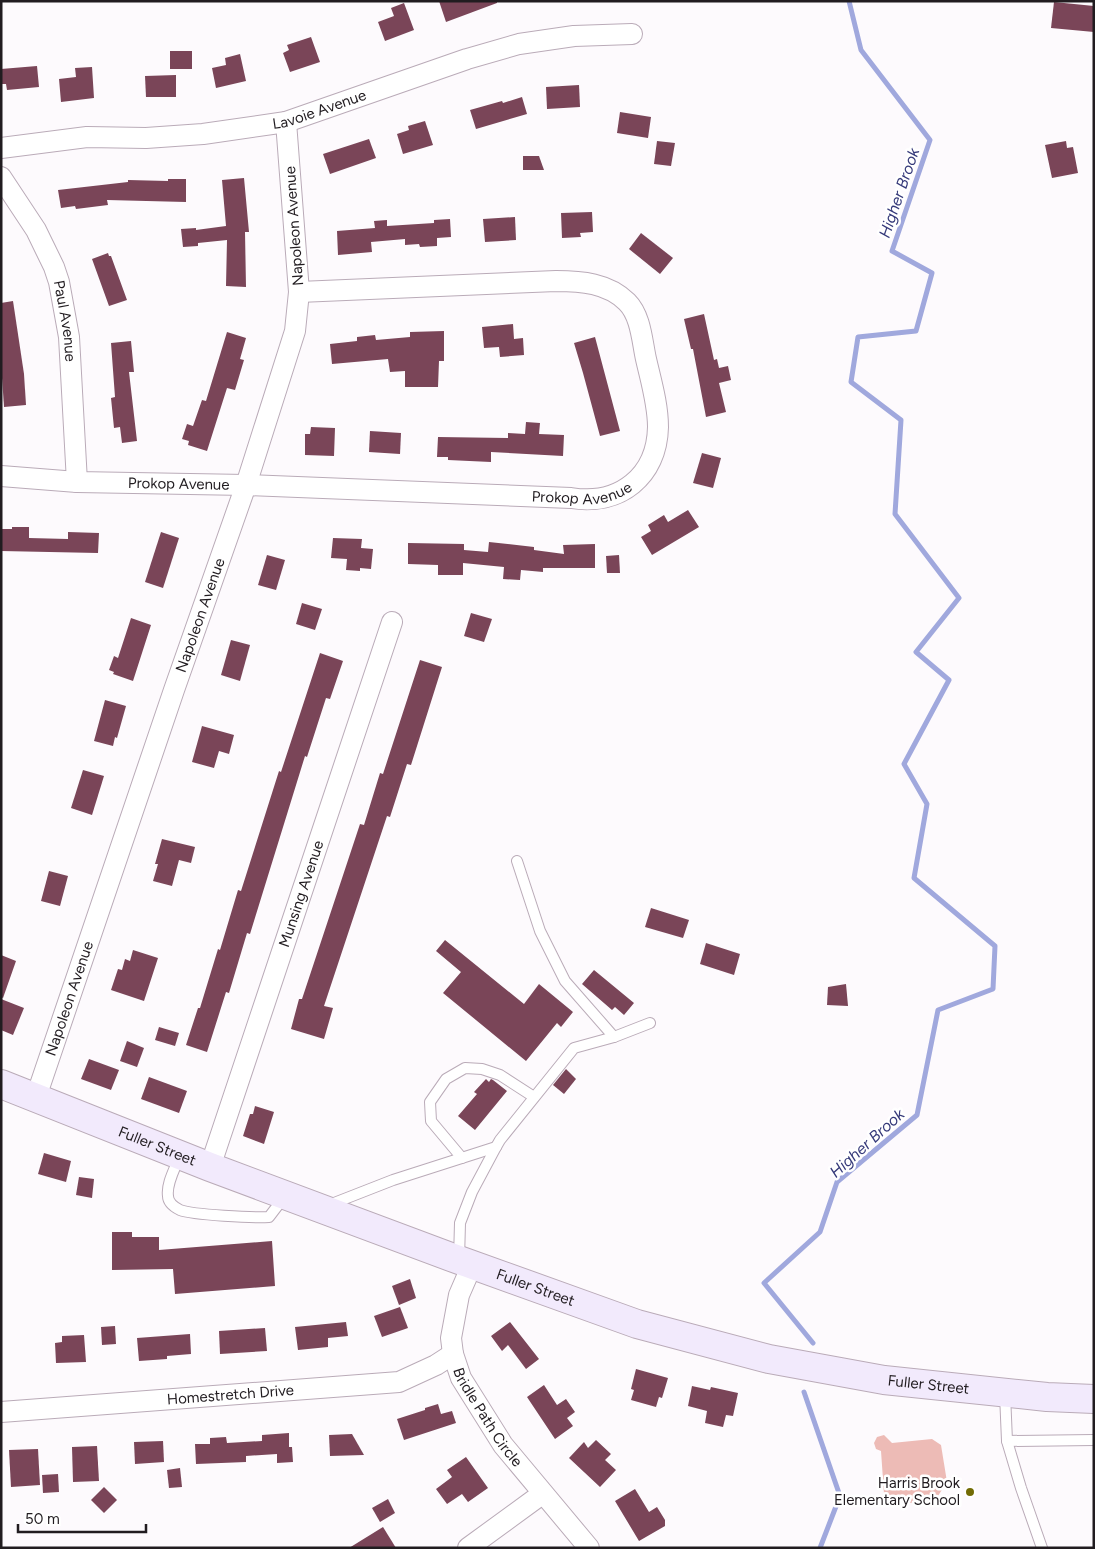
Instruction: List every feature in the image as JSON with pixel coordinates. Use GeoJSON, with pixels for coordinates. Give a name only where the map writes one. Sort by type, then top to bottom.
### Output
{"type":"FeatureCollection","features":[{"type":"Feature","properties":{"kind":"street","name":"Lavoie Avenue"},"geometry":{"type":"LineString","coordinates":[[1,148],[87,138],[146,138],[204,134],[286,122],[467,59],[519,44],[574,36],[632,34]]}},
{"type":"Feature","properties":{"kind":"street","name":"Napoleon Avenue"},"geometry":{"type":"LineString","coordinates":[[36,1097],[174,690],[246,485],[295,331],[299,292],[286,122]]}},
{"type":"Feature","properties":{"kind":"street","name":"Paul Avenue"},"geometry":{"type":"LineString","coordinates":[[1,177],[36,230],[54,266],[59,282],[69,338],[77,482]]}},
{"type":"Feature","properties":{"kind":"street","name":"Prokop Avenue"},"geometry":{"type":"LineString","coordinates":[[1,476],[77,482],[246,485],[593,500],[616,494],[627,488],[646,469],[653,458],[658,431],[657,411],[638,324],[633,308],[618,294],[606,288],[594,284],[556,281],[299,292]]}},
{"type":"Feature","properties":{"kind":"street","name":"Munsing Avenue"},"geometry":{"type":"LineString","coordinates":[[210,1167],[392,622]]}},
{"type":"Feature","properties":{"kind":"street","name":"Fuller Street"},"geometry":{"type":"LineString","coordinates":[[1,1084],[321,1209],[636,1324],[757,1356],[898,1382],[1004,1393],[1094,1399]]}},
{"type":"Feature","properties":{"kind":"street","name":"Bridle Path Circle"},"geometry":{"type":"LineString","coordinates":[[465,1262],[452,1338],[453,1354],[461,1378],[504,1445],[542,1494],[589,1548]]}},
{"type":"Feature","properties":{"kind":"street","name":"Homestretch Drive"},"geometry":{"type":"LineString","coordinates":[[1,1412],[399,1382],[436,1366],[453,1354]]}},
{"type":"Feature","properties":{"kind":"street"},"geometry":{"type":"LineString","coordinates":[[468,1548],[542,1494]]}},
{"type":"Feature","properties":{"kind":"lane"},"geometry":{"type":"LineString","coordinates":[[517,861],[540,931],[565,981],[614,1037]]}},
{"type":"Feature","properties":{"kind":"lane"},"geometry":{"type":"LineString","coordinates":[[465,1262],[460,1223],[472,1192],[496,1147],[534,1097],[574,1048],[614,1037],[650,1023]]}},
{"type":"Feature","properties":{"kind":"lane"},"geometry":{"type":"LineString","coordinates":[[462,1158],[431,1121],[430,1102],[446,1078],[465,1068],[482,1069],[500,1075],[534,1097]]}},
{"type":"Feature","properties":{"kind":"lane"},"geometry":{"type":"LineString","coordinates":[[321,1209],[393,1180],[496,1147]]}},
{"type":"Feature","properties":{"kind":"lane"},"geometry":{"type":"LineString","coordinates":[[180,1155],[168,1187],[168,1196],[171,1203],[182,1211],[269,1217],[286,1195]]}},
{"type":"Feature","properties":{"kind":"lane"},"geometry":{"type":"LineString","coordinates":[[1004,1393],[1007,1441],[1042,1548]]}},
{"type":"Feature","properties":{"kind":"lane"},"geometry":{"type":"LineString","coordinates":[[1007,1441],[1094,1440]]}},
{"type":"Feature","properties":{"kind":"shaded area"},"geometry":{"type":"Polygon","coordinates":[[[884,1435],[892,1443],[932,1439],[941,1445],[947,1482],[936,1499],[910,1503],[898,1501],[884,1494],[881,1451],[876,1449],[874,1443],[877,1437],[884,1435]]]}},
{"type":"Feature","properties":{"kind":"building"},"geometry":{"type":"Polygon","coordinates":[[[439,1],[497,1],[497,3],[446,22],[439,1]]]}},
{"type":"Feature","properties":{"kind":"building"},"geometry":{"type":"Polygon","coordinates":[[[1054,2],[1094,6],[1094,32],[1051,28],[1054,2]]]}},
{"type":"Feature","properties":{"kind":"building"},"geometry":{"type":"Polygon","coordinates":[[[404,3],[414,30],[385,41],[378,22],[394,16],[391,8],[404,3]]]}},
{"type":"Feature","properties":{"kind":"building"},"geometry":{"type":"Polygon","coordinates":[[[311,37],[320,62],[290,72],[283,53],[289,50],[287,45],[311,37]]]}},
{"type":"Feature","properties":{"kind":"building"},"geometry":{"type":"Polygon","coordinates":[[[170,51],[192,51],[192,69],[170,69],[170,51]]]}},
{"type":"Feature","properties":{"kind":"building"},"geometry":{"type":"Polygon","coordinates":[[[240,54],[246,81],[216,88],[212,68],[226,65],[225,58],[240,54]]]}},
{"type":"Feature","properties":{"kind":"building"},"geometry":{"type":"Polygon","coordinates":[[[37,66],[39,87],[7,90],[6,84],[1,84],[1,69],[37,66]]]}},
{"type":"Feature","properties":{"kind":"building"},"geometry":{"type":"Polygon","coordinates":[[[92,67],[94,98],[61,102],[59,79],[76,77],[75,68],[92,67]]]}},
{"type":"Feature","properties":{"kind":"building"},"geometry":{"type":"Polygon","coordinates":[[[176,75],[176,97],[146,97],[145,76],[176,75]]]}},
{"type":"Feature","properties":{"kind":"building"},"geometry":{"type":"Polygon","coordinates":[[[579,85],[580,107],[547,109],[546,87],[579,85]]]}},
{"type":"Feature","properties":{"kind":"building"},"geometry":{"type":"Polygon","coordinates":[[[522,97],[527,114],[476,129],[470,110],[522,97]]]}},
{"type":"Feature","properties":{"kind":"building"},"geometry":{"type":"Polygon","coordinates":[[[620,112],[651,117],[648,138],[617,133],[620,112]]]}},
{"type":"Feature","properties":{"kind":"building"},"geometry":{"type":"Polygon","coordinates":[[[425,121],[433,145],[403,154],[397,134],[409,130],[408,126],[425,121]]]}},
{"type":"Feature","properties":{"kind":"building"},"geometry":{"type":"Polygon","coordinates":[[[369,139],[376,158],[330,174],[323,154],[369,139]]]}},
{"type":"Feature","properties":{"kind":"building"},"geometry":{"type":"Polygon","coordinates":[[[657,141],[675,143],[671,166],[654,164],[657,141]]]}},
{"type":"Feature","properties":{"kind":"building"},"geometry":{"type":"Polygon","coordinates":[[[1066,141],[1067,148],[1073,147],[1078,173],[1052,178],[1045,145],[1066,141]]]}},
{"type":"Feature","properties":{"kind":"building"},"geometry":{"type":"Polygon","coordinates":[[[523,156],[539,156],[544,170],[523,170],[523,156]]]}},
{"type":"Feature","properties":{"kind":"building"},"geometry":{"type":"Polygon","coordinates":[[[244,178],[249,232],[245,232],[246,287],[226,286],[227,240],[198,243],[198,246],[183,247],[181,229],[196,228],[196,230],[226,226],[222,180],[244,178]]]}},
{"type":"Feature","properties":{"kind":"building"},"geometry":{"type":"Polygon","coordinates":[[[168,179],[186,179],[186,202],[107,200],[108,205],[76,209],[75,206],[61,208],[58,190],[128,182],[128,180],[168,181],[168,179]]]}},
{"type":"Feature","properties":{"kind":"building"},"geometry":{"type":"Polygon","coordinates":[[[592,212],[593,232],[580,233],[581,237],[562,238],[561,213],[592,212]]]}},
{"type":"Feature","properties":{"kind":"building"},"geometry":{"type":"Polygon","coordinates":[[[515,217],[516,240],[485,242],[483,219],[515,217]]]}},
{"type":"Feature","properties":{"kind":"building"},"geometry":{"type":"Polygon","coordinates":[[[450,219],[451,237],[437,238],[437,246],[420,247],[419,244],[405,245],[405,239],[371,242],[372,252],[338,255],[337,231],[375,228],[374,221],[387,220],[387,226],[434,223],[434,220],[450,219]]]}},
{"type":"Feature","properties":{"kind":"building"},"geometry":{"type":"Polygon","coordinates":[[[641,233],[673,258],[660,274],[629,249],[641,233]]]}},
{"type":"Feature","properties":{"kind":"building"},"geometry":{"type":"Polygon","coordinates":[[[108,253],[111,256],[127,300],[109,306],[92,259],[108,253]]]}},
{"type":"Feature","properties":{"kind":"building"},"geometry":{"type":"Polygon","coordinates":[[[13,301],[24,374],[26,405],[4,407],[1,363],[1,303],[13,301]]]}},
{"type":"Feature","properties":{"kind":"building"},"geometry":{"type":"Polygon","coordinates":[[[704,314],[714,360],[717,359],[719,368],[728,366],[731,380],[719,383],[726,412],[706,417],[693,349],[691,349],[684,319],[704,314]]]}},
{"type":"Feature","properties":{"kind":"building"},"geometry":{"type":"Polygon","coordinates":[[[513,324],[514,339],[523,338],[524,355],[500,357],[499,347],[484,348],[482,327],[513,324]]]}},
{"type":"Feature","properties":{"kind":"building"},"geometry":{"type":"Polygon","coordinates":[[[444,331],[444,361],[439,361],[438,387],[405,387],[405,371],[390,372],[388,359],[332,364],[330,344],[357,341],[357,337],[375,335],[376,340],[410,337],[410,332],[444,331]]]}},
{"type":"Feature","properties":{"kind":"building"},"geometry":{"type":"Polygon","coordinates":[[[227,332],[246,338],[240,359],[244,360],[235,390],[227,388],[207,451],[188,445],[189,441],[182,439],[187,424],[193,426],[202,400],[206,401],[227,332]]]}},
{"type":"Feature","properties":{"kind":"building"},"geometry":{"type":"Polygon","coordinates":[[[595,337],[620,431],[600,436],[574,343],[595,337]]]}},
{"type":"Feature","properties":{"kind":"building"},"geometry":{"type":"Polygon","coordinates":[[[131,341],[134,372],[129,372],[137,441],[122,443],[120,427],[114,428],[111,398],[115,397],[111,343],[131,341]]]}},
{"type":"Feature","properties":{"kind":"building"},"geometry":{"type":"Polygon","coordinates":[[[526,422],[540,423],[539,434],[564,435],[563,456],[491,452],[491,462],[448,460],[448,457],[437,457],[438,437],[508,438],[508,433],[525,434],[526,422]]]}},
{"type":"Feature","properties":{"kind":"building"},"geometry":{"type":"Polygon","coordinates":[[[311,427],[335,428],[334,456],[305,455],[305,434],[310,434],[311,427]]]}},
{"type":"Feature","properties":{"kind":"building"},"geometry":{"type":"Polygon","coordinates":[[[370,431],[401,433],[400,454],[369,452],[370,431]]]}},
{"type":"Feature","properties":{"kind":"building"},"geometry":{"type":"Polygon","coordinates":[[[702,453],[721,458],[713,488],[693,483],[702,453]]]}},
{"type":"Feature","properties":{"kind":"building"},"geometry":{"type":"Polygon","coordinates":[[[688,510],[699,527],[652,555],[641,537],[651,531],[648,525],[664,515],[668,522],[688,510]]]}},
{"type":"Feature","properties":{"kind":"building"},"geometry":{"type":"Polygon","coordinates":[[[12,527],[29,527],[29,538],[68,539],[68,532],[99,533],[98,553],[1,551],[1,529],[12,529],[12,527]]]}},
{"type":"Feature","properties":{"kind":"building"},"geometry":{"type":"Polygon","coordinates":[[[161,532],[179,538],[163,588],[145,582],[161,532]]]}},
{"type":"Feature","properties":{"kind":"building"},"geometry":{"type":"Polygon","coordinates":[[[333,538],[362,539],[361,548],[373,549],[371,569],[360,568],[360,571],[346,570],[347,559],[331,558],[333,538]]]}},
{"type":"Feature","properties":{"kind":"building"},"geometry":{"type":"Polygon","coordinates":[[[489,542],[534,547],[534,550],[564,554],[563,545],[595,544],[595,568],[543,568],[543,572],[521,570],[520,580],[503,579],[504,567],[463,563],[463,575],[438,575],[438,565],[408,564],[408,543],[464,544],[464,550],[488,552],[489,542]]]}},
{"type":"Feature","properties":{"kind":"building"},"geometry":{"type":"Polygon","coordinates":[[[267,555],[285,560],[276,590],[258,585],[267,555]]]}},
{"type":"Feature","properties":{"kind":"building"},"geometry":{"type":"Polygon","coordinates":[[[619,555],[620,573],[607,573],[606,556],[619,555]]]}},
{"type":"Feature","properties":{"kind":"building"},"geometry":{"type":"Polygon","coordinates":[[[302,603],[322,609],[315,630],[296,624],[302,603]]]}},
{"type":"Feature","properties":{"kind":"building"},"geometry":{"type":"Polygon","coordinates":[[[471,613],[492,619],[484,642],[464,636],[471,613]]]}},
{"type":"Feature","properties":{"kind":"building"},"geometry":{"type":"Polygon","coordinates":[[[131,618],[151,625],[133,681],[113,674],[114,672],[109,670],[114,656],[118,658],[131,618]]]}},
{"type":"Feature","properties":{"kind":"building"},"geometry":{"type":"Polygon","coordinates":[[[231,640],[250,645],[240,681],[221,675],[231,640]]]}},
{"type":"Feature","properties":{"kind":"building"},"geometry":{"type":"Polygon","coordinates":[[[320,653],[343,661],[330,699],[326,698],[307,757],[305,756],[250,934],[247,933],[229,993],[226,992],[207,1052],[186,1045],[198,1008],[200,1008],[218,949],[220,950],[238,890],[241,891],[279,771],[281,772],[320,653]]]}},
{"type":"Feature","properties":{"kind":"building"},"geometry":{"type":"Polygon","coordinates":[[[420,660],[442,667],[411,765],[407,764],[390,817],[387,816],[324,1006],[333,1008],[324,1039],[291,1029],[299,999],[302,999],[360,824],[364,825],[380,773],[383,774],[420,660]]]}},
{"type":"Feature","properties":{"kind":"building"},"geometry":{"type":"Polygon","coordinates":[[[105,700],[126,706],[113,746],[94,741],[105,700]]]}},
{"type":"Feature","properties":{"kind":"building"},"geometry":{"type":"Polygon","coordinates":[[[202,726],[234,735],[229,754],[219,751],[214,768],[192,762],[202,726]]]}},
{"type":"Feature","properties":{"kind":"building"},"geometry":{"type":"Polygon","coordinates":[[[83,770],[104,776],[92,815],[71,808],[83,770]]]}},
{"type":"Feature","properties":{"kind":"building"},"geometry":{"type":"Polygon","coordinates":[[[162,839],[195,847],[191,863],[179,860],[172,886],[153,881],[158,864],[155,864],[162,839]]]}},
{"type":"Feature","properties":{"kind":"building"},"geometry":{"type":"Polygon","coordinates":[[[49,871],[68,876],[60,906],[41,901],[49,871]]]}},
{"type":"Feature","properties":{"kind":"building"},"geometry":{"type":"Polygon","coordinates":[[[651,908],[689,920],[683,938],[645,927],[651,908]]]}},
{"type":"Feature","properties":{"kind":"building"},"geometry":{"type":"Polygon","coordinates":[[[445,940],[524,1004],[539,984],[573,1012],[561,1027],[557,1023],[526,1061],[443,993],[461,972],[436,951],[445,940]]]}},
{"type":"Feature","properties":{"kind":"building"},"geometry":{"type":"Polygon","coordinates":[[[706,943],[740,954],[734,975],[700,964],[706,943]]]}},
{"type":"Feature","properties":{"kind":"building"},"geometry":{"type":"Polygon","coordinates":[[[133,950],[158,958],[144,1001],[111,990],[118,969],[122,970],[125,959],[130,961],[133,950]]]}},
{"type":"Feature","properties":{"kind":"building"},"geometry":{"type":"Polygon","coordinates":[[[1,955],[16,961],[3,998],[1,997],[1,955]]]}},
{"type":"Feature","properties":{"kind":"building"},"geometry":{"type":"Polygon","coordinates":[[[594,970],[634,1003],[624,1015],[615,1007],[612,1010],[582,984],[594,970]]]}},
{"type":"Feature","properties":{"kind":"building"},"geometry":{"type":"Polygon","coordinates":[[[846,984],[848,1006],[827,1005],[828,987],[846,984]]]}},
{"type":"Feature","properties":{"kind":"building"},"geometry":{"type":"Polygon","coordinates":[[[1,999],[24,1008],[13,1035],[1,1030],[1,999]]]}},
{"type":"Feature","properties":{"kind":"building"},"geometry":{"type":"Polygon","coordinates":[[[159,1027],[179,1033],[175,1046],[155,1040],[159,1027]]]}},
{"type":"Feature","properties":{"kind":"building"},"geometry":{"type":"Polygon","coordinates":[[[127,1041],[144,1048],[137,1067],[120,1061],[127,1041]]]}},
{"type":"Feature","properties":{"kind":"building"},"geometry":{"type":"Polygon","coordinates":[[[89,1059],[119,1070],[111,1090],[81,1079],[89,1059]]]}},
{"type":"Feature","properties":{"kind":"building"},"geometry":{"type":"Polygon","coordinates":[[[566,1069],[576,1079],[564,1094],[553,1085],[566,1069]]]}},
{"type":"Feature","properties":{"kind":"building"},"geometry":{"type":"Polygon","coordinates":[[[149,1077],[187,1091],[179,1113],[141,1099],[149,1077]]]}},
{"type":"Feature","properties":{"kind":"building"},"geometry":{"type":"Polygon","coordinates":[[[486,1079],[489,1082],[491,1079],[493,1080],[507,1091],[475,1130],[458,1116],[477,1094],[474,1092],[486,1079]]]}},
{"type":"Feature","properties":{"kind":"building"},"geometry":{"type":"Polygon","coordinates":[[[255,1106],[274,1112],[264,1144],[243,1136],[250,1114],[253,1114],[255,1106]]]}},
{"type":"Feature","properties":{"kind":"building"},"geometry":{"type":"Polygon","coordinates":[[[44,1153],[71,1161],[66,1182],[38,1174],[44,1153]]]}},
{"type":"Feature","properties":{"kind":"building"},"geometry":{"type":"Polygon","coordinates":[[[79,1177],[94,1179],[92,1198],[76,1195],[79,1177]]]}},
{"type":"Feature","properties":{"kind":"building"},"geometry":{"type":"Polygon","coordinates":[[[112,1232],[132,1232],[132,1237],[159,1237],[159,1250],[272,1241],[275,1286],[175,1294],[173,1269],[112,1270],[112,1232]]]}},
{"type":"Feature","properties":{"kind":"building"},"geometry":{"type":"Polygon","coordinates":[[[410,1279],[416,1298],[399,1305],[392,1286],[410,1279]]]}},
{"type":"Feature","properties":{"kind":"building"},"geometry":{"type":"Polygon","coordinates":[[[400,1307],[408,1328],[382,1337],[374,1316],[400,1307]]]}},
{"type":"Feature","properties":{"kind":"building"},"geometry":{"type":"Polygon","coordinates":[[[346,1322],[348,1336],[328,1338],[328,1347],[298,1350],[295,1327],[346,1322]]]}},
{"type":"Feature","properties":{"kind":"building"},"geometry":{"type":"Polygon","coordinates":[[[510,1322],[539,1359],[526,1369],[508,1345],[502,1351],[491,1336],[510,1322]]]}},
{"type":"Feature","properties":{"kind":"building"},"geometry":{"type":"Polygon","coordinates":[[[115,1326],[116,1344],[102,1345],[101,1327],[115,1326]]]}},
{"type":"Feature","properties":{"kind":"building"},"geometry":{"type":"Polygon","coordinates":[[[265,1328],[267,1351],[220,1354],[219,1331],[265,1328]]]}},
{"type":"Feature","properties":{"kind":"building"},"geometry":{"type":"Polygon","coordinates":[[[190,1334],[191,1354],[167,1356],[167,1359],[139,1361],[137,1338],[190,1334]]]}},
{"type":"Feature","properties":{"kind":"building"},"geometry":{"type":"Polygon","coordinates":[[[84,1335],[86,1362],[56,1363],[55,1343],[62,1342],[62,1336],[84,1335]]]}},
{"type":"Feature","properties":{"kind":"building"},"geometry":{"type":"Polygon","coordinates":[[[636,1369],[668,1378],[662,1398],[659,1397],[656,1407],[631,1400],[634,1390],[631,1389],[636,1369]]]}},
{"type":"Feature","properties":{"kind":"building"},"geometry":{"type":"Polygon","coordinates":[[[544,1385],[557,1405],[566,1399],[575,1412],[567,1418],[573,1426],[555,1439],[527,1397],[544,1385]]]}},
{"type":"Feature","properties":{"kind":"building"},"geometry":{"type":"Polygon","coordinates":[[[692,1386],[710,1390],[711,1387],[738,1393],[733,1416],[726,1415],[723,1427],[705,1423],[707,1411],[688,1406],[692,1386]]]}},
{"type":"Feature","properties":{"kind":"building"},"geometry":{"type":"Polygon","coordinates":[[[438,1404],[441,1414],[452,1411],[456,1423],[404,1440],[397,1419],[438,1404]]]}},
{"type":"Feature","properties":{"kind":"building"},"geometry":{"type":"Polygon","coordinates":[[[289,1433],[289,1447],[292,1447],[293,1462],[277,1463],[277,1454],[246,1456],[246,1462],[196,1464],[195,1444],[210,1444],[210,1438],[226,1437],[227,1443],[262,1441],[262,1435],[289,1433]]]}},
{"type":"Feature","properties":{"kind":"building"},"geometry":{"type":"Polygon","coordinates":[[[352,1434],[364,1455],[330,1456],[329,1435],[352,1434]]]}},
{"type":"Feature","properties":{"kind":"building"},"geometry":{"type":"Polygon","coordinates":[[[596,1440],[611,1454],[605,1460],[616,1470],[600,1487],[569,1458],[584,1442],[588,1448],[596,1440]]]}},
{"type":"Feature","properties":{"kind":"building"},"geometry":{"type":"Polygon","coordinates":[[[163,1441],[164,1462],[135,1464],[134,1442],[163,1441]]]}},
{"type":"Feature","properties":{"kind":"building"},"geometry":{"type":"Polygon","coordinates":[[[97,1446],[99,1481],[73,1482],[72,1447],[97,1446]]]}},
{"type":"Feature","properties":{"kind":"building"},"geometry":{"type":"Polygon","coordinates":[[[38,1449],[40,1485],[11,1487],[9,1450],[38,1449]]]}},
{"type":"Feature","properties":{"kind":"building"},"geometry":{"type":"Polygon","coordinates":[[[466,1457],[488,1488],[468,1502],[462,1494],[447,1504],[436,1489],[452,1477],[447,1470],[466,1457]]]}},
{"type":"Feature","properties":{"kind":"building"},"geometry":{"type":"Polygon","coordinates":[[[180,1468],[182,1487],[169,1488],[167,1470],[180,1468]]]}},
{"type":"Feature","properties":{"kind":"building"},"geometry":{"type":"Polygon","coordinates":[[[58,1474],[59,1492],[43,1493],[42,1475],[58,1474]]]}},
{"type":"Feature","properties":{"kind":"building"},"geometry":{"type":"Polygon","coordinates":[[[104,1487],[117,1500],[104,1513],[91,1500],[104,1487]]]}},
{"type":"Feature","properties":{"kind":"building"},"geometry":{"type":"Polygon","coordinates":[[[635,1489],[649,1512],[657,1507],[665,1520],[665,1526],[639,1541],[615,1501],[635,1489]]]}},
{"type":"Feature","properties":{"kind":"building"},"geometry":{"type":"Polygon","coordinates":[[[388,1499],[395,1513],[380,1522],[372,1508],[388,1499]]]}},
{"type":"Feature","properties":{"kind":"building"},"geometry":{"type":"Polygon","coordinates":[[[383,1527],[396,1548],[349,1548],[383,1527]]]}},
{"type":"Feature","properties":{"kind":"waterway","name":"Higher Brook"},"geometry":{"type":"LineString","coordinates":[[813,1343],[764,1283],[820,1232],[837,1182],[917,1115],[938,1010],[993,989],[995,946],[914,878],[927,804],[904,764],[949,680],[916,652],[959,598],[895,514],[901,420],[851,382],[858,337],[916,331],[932,273],[892,251],[930,140],[861,50],[849,1]]}},
{"type":"Feature","properties":{"kind":"waterway","name":"Higher Brook"},"geometry":{"type":"LineString","coordinates":[[804,1392],[840,1496],[820,1548]]}},
{"type":"Feature","properties":{"kind":"place","name":"Harris Brook Elementary School"},"geometry":{"type":"Point","coordinates":[970,1492]}}]}
